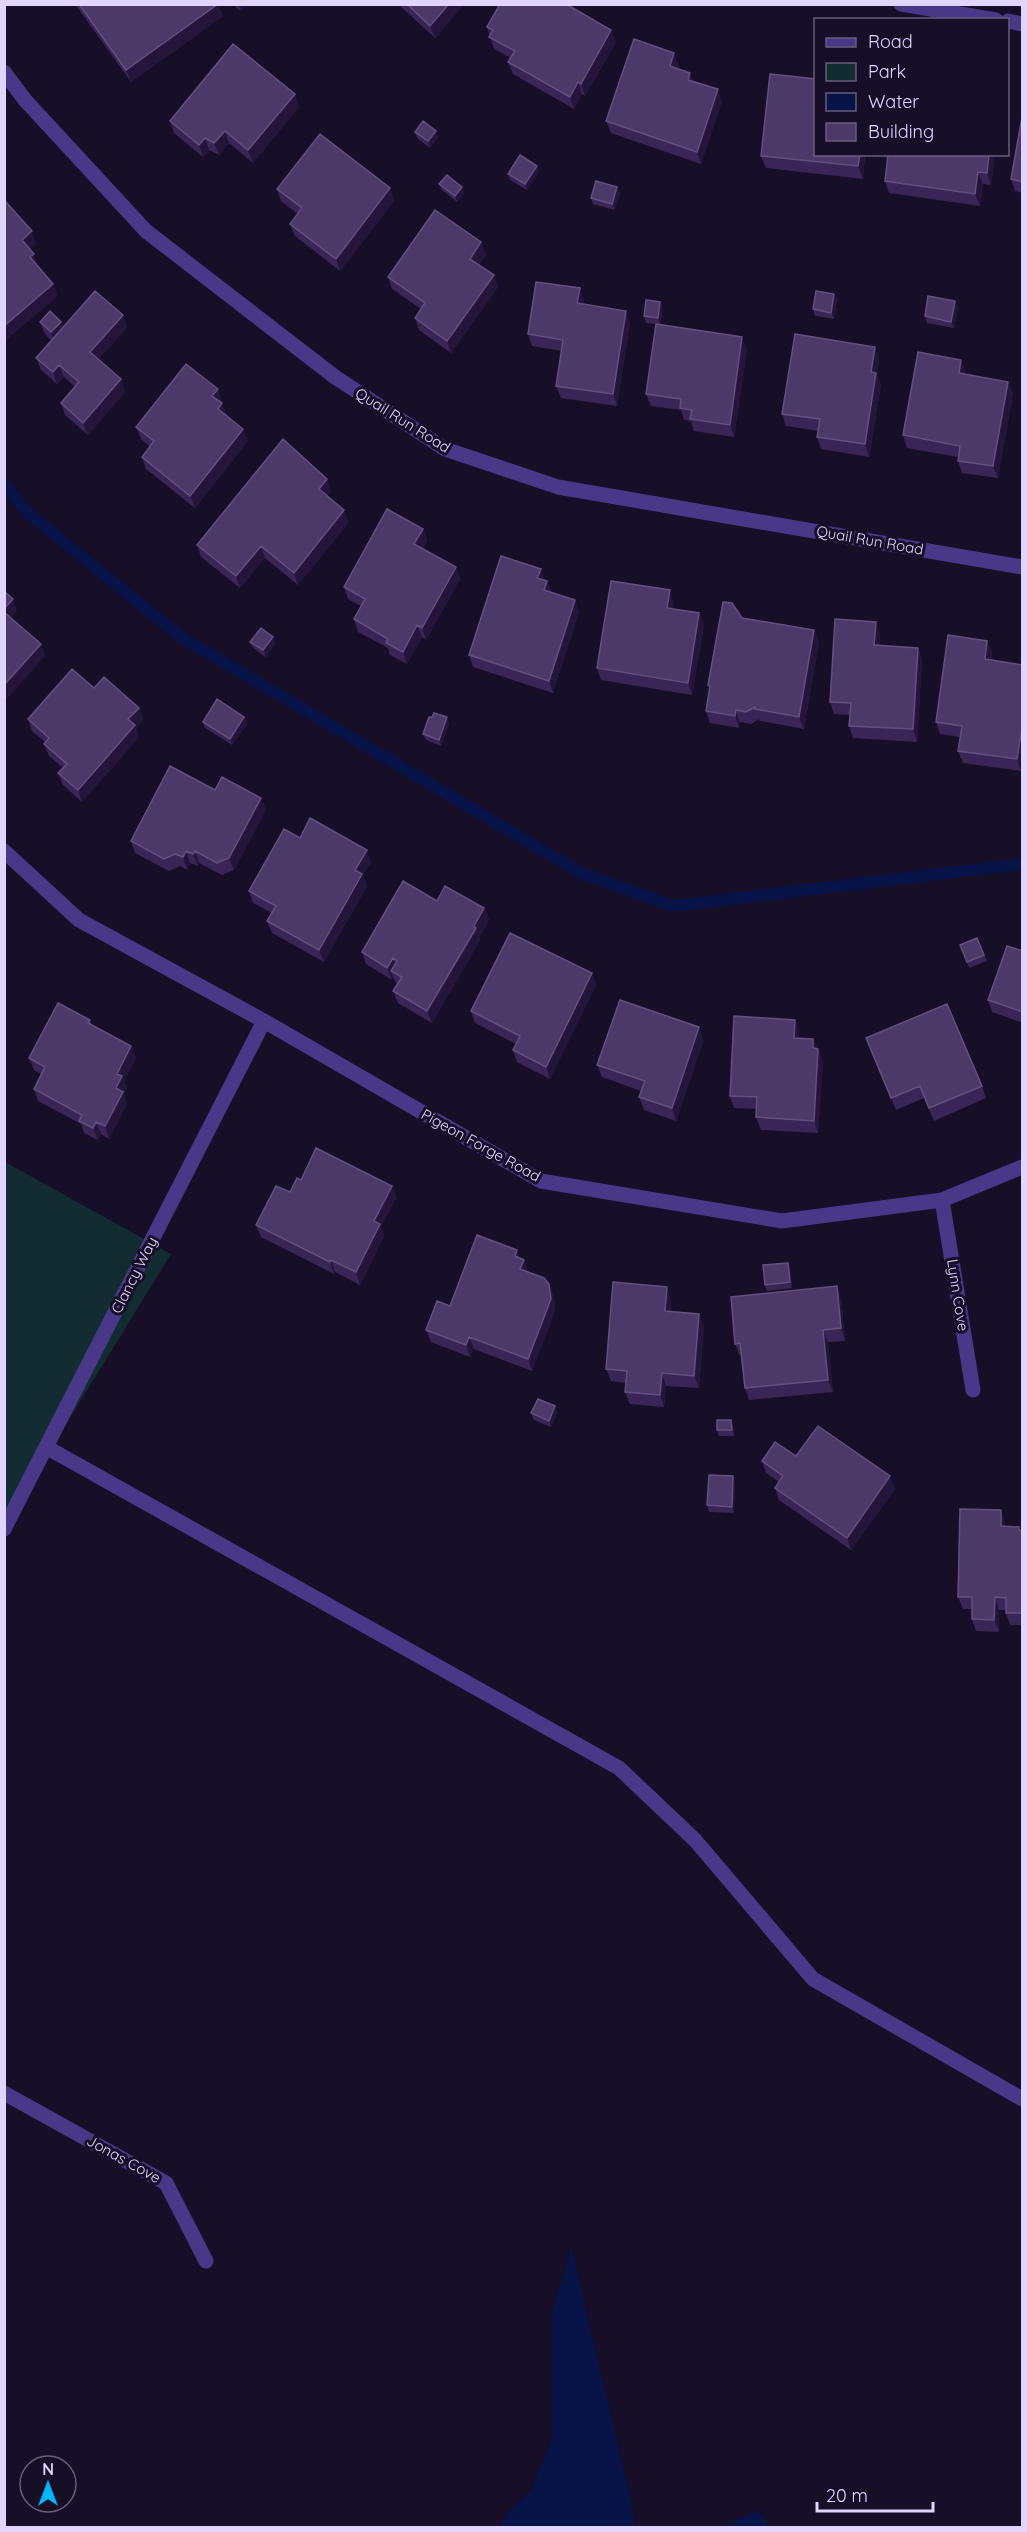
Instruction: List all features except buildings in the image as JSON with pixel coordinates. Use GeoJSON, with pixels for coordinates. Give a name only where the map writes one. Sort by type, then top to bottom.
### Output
{"type":"FeatureCollection","features":[{"type":"Feature","properties":{"kind":"street"},"geometry":{"type":"LineString","coordinates":[[901,4],[984,18]]}},
{"type":"Feature","properties":{"kind":"street","name":"Quail Run Road"},"geometry":{"type":"LineString","coordinates":[[4,72],[25,100],[146,231],[335,377],[445,450],[558,487],[1023,567]]}},
{"type":"Feature","properties":{"kind":"street","name":"Pigeon Forge Road"},"geometry":{"type":"LineString","coordinates":[[4,851],[79,920],[264,1021],[541,1181],[782,1221],[942,1200],[1023,1167]]}},
{"type":"Feature","properties":{"kind":"street","name":"Clancy Way"},"geometry":{"type":"LineString","coordinates":[[4,1529],[264,1021]]}},
{"type":"Feature","properties":{"kind":"street","name":"Lynn Cove"},"geometry":{"type":"LineString","coordinates":[[942,1200],[973,1390]]}},
{"type":"Feature","properties":{"kind":"street"},"geometry":{"type":"LineString","coordinates":[[46,1447],[619,1768],[695,1840],[813,1979],[1023,2098]]}},
{"type":"Feature","properties":{"kind":"street","name":"Jonas Cove"},"geometry":{"type":"LineString","coordinates":[[4,2094],[166,2183],[206,2261]]}},
{"type":"Feature","properties":{"kind":"green space"},"geometry":{"type":"Polygon","coordinates":[[[5,1162],[171,1254],[5,1523],[5,1162]]]}},
{"type":"Feature","properties":{"kind":"water"},"geometry":{"type":"Polygon","coordinates":[[[571,2246],[632,2504],[635,2527],[500,2527],[506,2513],[530,2492],[552,2439],[552,2313],[571,2246]]]}},
{"type":"Feature","properties":{"kind":"water"},"geometry":{"type":"Polygon","coordinates":[[[756,2511],[766,2519],[768,2527],[730,2527],[734,2521],[756,2511]]]}},
{"type":"Feature","properties":{"kind":"waterway"},"geometry":{"type":"LineString","coordinates":[[4,484],[28,513],[181,637],[581,873],[673,906],[1022,864]]}}]}
